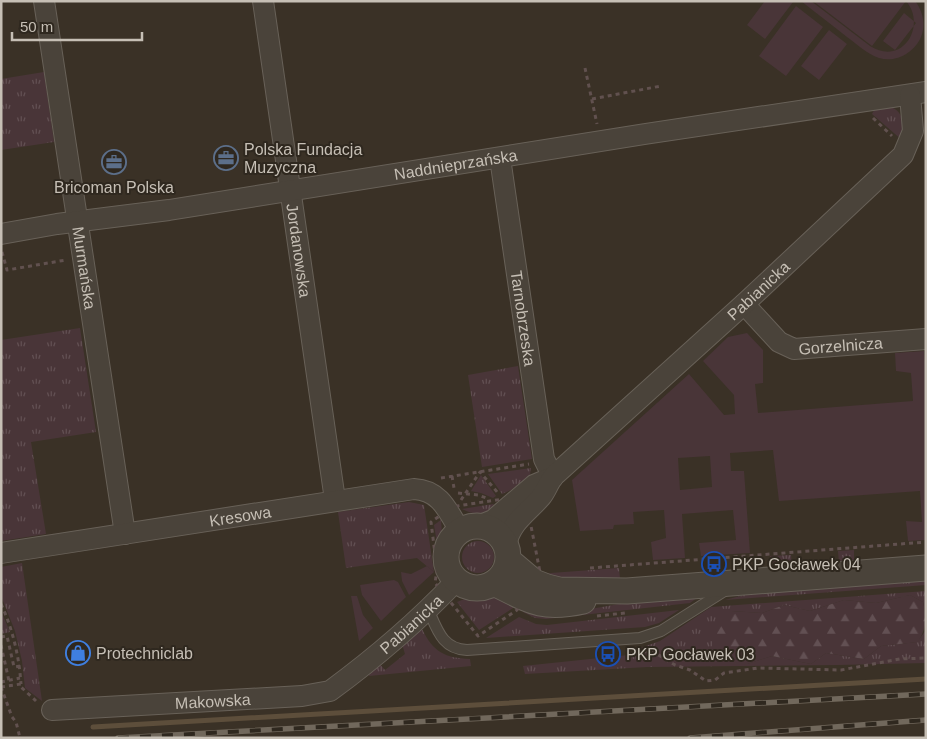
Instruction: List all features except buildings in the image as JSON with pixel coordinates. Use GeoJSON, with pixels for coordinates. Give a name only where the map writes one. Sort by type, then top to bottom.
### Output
{"type":"FeatureCollection","features":[{"type":"Feature","properties":{"kind":"street","name":"Murmańska"},"geometry":{"type":"LineString","coordinates":[[44,1],[125,534]]}},
{"type":"Feature","properties":{"kind":"street","name":"Jordanowska"},"geometry":{"type":"LineString","coordinates":[[263,1],[335,500]]}},
{"type":"Feature","properties":{"kind":"street","name":"Naddnieprzańska"},"geometry":{"type":"LineString","coordinates":[[1,234],[77,221],[168,210],[645,134],[918,94]]}},
{"type":"Feature","properties":{"kind":"street","name":"Pabianicka"},"geometry":{"type":"LineString","coordinates":[[469,528],[520,513],[542,496],[553,477],[744,304],[903,155],[913,131],[918,94]]}},
{"type":"Feature","properties":{"kind":"street","name":"Tarnobrzeska"},"geometry":{"type":"LineString","coordinates":[[500,158],[544,459],[553,477]]}},
{"type":"Feature","properties":{"kind":"street","name":"Gorzelnicza"},"geometry":{"type":"LineString","coordinates":[[744,304],[780,342],[794,349],[926,339]]}},
{"type":"Feature","properties":{"kind":"street","name":"Kresowa"},"geometry":{"type":"LineString","coordinates":[[1,553],[414,489],[422,489],[435,494],[452,508],[469,528]]}},
{"type":"Feature","properties":{"kind":"street","name":"Pabianicka"},"geometry":{"type":"LineString","coordinates":[[507,552],[509,533],[520,513]]}},
{"type":"Feature","properties":{"kind":"street"},"geometry":{"type":"LineString","coordinates":[[507,552],[504,573],[494,583],[486,587],[477,588],[468,586],[450,587],[446,556],[450,542],[469,528],[489,528],[495,531],[530,590]]}},
{"type":"Feature","properties":{"kind":"street"},"geometry":{"type":"LineString","coordinates":[[494,583],[530,590],[547,587],[559,590],[627,591],[926,568]]}},
{"type":"Feature","properties":{"kind":"street","name":"Pabianicka"},"geometry":{"type":"LineString","coordinates":[[364,666],[450,587]]}},
{"type":"Feature","properties":{"kind":"street","name":"Makowska"},"geometry":{"type":"LineString","coordinates":[[52,710],[306,696],[330,691],[364,666]]}},
{"type":"Feature","properties":{"kind":"lane"},"geometry":{"type":"LineString","coordinates":[[428,609],[442,637],[453,648],[458,650],[640,638],[661,631],[719,593],[744,582]]}},
{"type":"Feature","properties":{"kind":"path"},"geometry":{"type":"LineString","coordinates":[[586,68],[597,124]]}},
{"type":"Feature","properties":{"kind":"path"},"geometry":{"type":"LineString","coordinates":[[592,99],[661,86]]}},
{"type":"Feature","properties":{"kind":"path"},"geometry":{"type":"LineString","coordinates":[[872,117],[898,142]]}},
{"type":"Feature","properties":{"kind":"path"},"geometry":{"type":"LineString","coordinates":[[1,251],[7,270],[63,260]]}},
{"type":"Feature","properties":{"kind":"path"},"geometry":{"type":"LineString","coordinates":[[480,472],[520,513],[540,572],[518,610],[478,636],[450,587],[435,583],[437,570],[431,522],[452,508],[480,472]]}},
{"type":"Feature","properties":{"kind":"path"},"geometry":{"type":"LineString","coordinates":[[452,476],[452,508]]}},
{"type":"Feature","properties":{"kind":"path"},"geometry":{"type":"LineString","coordinates":[[452,508],[520,513]]}},
{"type":"Feature","properties":{"kind":"path"},"geometry":{"type":"LineString","coordinates":[[589,568],[926,542]]}},
{"type":"Feature","properties":{"kind":"path"},"geometry":{"type":"LineString","coordinates":[[1,604],[12,631],[20,666],[21,687],[36,700],[52,710]]}},
{"type":"Feature","properties":{"kind":"path"},"geometry":{"type":"LineString","coordinates":[[1,638],[7,636],[14,667],[20,666]]}},
{"type":"Feature","properties":{"kind":"path"},"geometry":{"type":"LineString","coordinates":[[1,645],[11,680]]}},
{"type":"Feature","properties":{"kind":"path"},"geometry":{"type":"LineString","coordinates":[[642,651],[657,654],[706,680],[716,680],[724,673],[758,668],[841,670],[900,659],[926,658]]}},
{"type":"Feature","properties":{"kind":"path"},"geometry":{"type":"LineString","coordinates":[[1,682],[20,678]]}},
{"type":"Feature","properties":{"kind":"path"},"geometry":{"type":"LineString","coordinates":[[20,738],[16,722],[12,717],[1,687],[21,684]]}},
{"type":"Feature","properties":{"kind":"green space"},"geometry":{"type":"Polygon","coordinates":[[[765,1],[793,2],[765,39],[747,25],[765,1]]]}},
{"type":"Feature","properties":{"kind":"green space"},"geometry":{"type":"Polygon","coordinates":[[[801,1],[811,1],[870,46],[882,51],[893,51],[901,47],[913,31],[912,11],[906,1],[915,1],[920,9],[923,18],[923,32],[914,48],[904,55],[892,59],[879,58],[862,49],[801,1]]]}},
{"type":"Feature","properties":{"kind":"green space"},"geometry":{"type":"Polygon","coordinates":[[[813,1],[906,1],[872,46],[813,1]]]}},
{"type":"Feature","properties":{"kind":"green space"},"geometry":{"type":"Polygon","coordinates":[[[796,6],[823,27],[786,76],[759,56],[796,6]]]}},
{"type":"Feature","properties":{"kind":"green space"},"geometry":{"type":"Polygon","coordinates":[[[904,13],[916,23],[895,50],[883,41],[904,13]]]}},
{"type":"Feature","properties":{"kind":"green space"},"geometry":{"type":"Polygon","coordinates":[[[829,30],[847,44],[819,80],[801,66],[829,30]]]}},
{"type":"Feature","properties":{"kind":"green space"},"geometry":{"type":"Polygon","coordinates":[[[44,72],[54,142],[1,150],[1,79],[44,72]]]}},
{"type":"Feature","properties":{"kind":"green space"},"geometry":{"type":"Polygon","coordinates":[[[889,106],[901,115],[903,124],[902,140],[872,114],[875,108],[889,106]]]}},
{"type":"Feature","properties":{"kind":"green space"},"geometry":{"type":"Polygon","coordinates":[[[80,328],[96,432],[31,442],[46,534],[1,541],[1,340],[80,328]]]}},
{"type":"Feature","properties":{"kind":"green space"},"geometry":{"type":"Polygon","coordinates":[[[747,333],[763,350],[763,383],[755,384],[758,413],[913,401],[911,373],[896,371],[895,353],[924,351],[926,372],[926,540],[908,541],[906,521],[922,522],[920,491],[779,501],[773,450],[730,453],[731,471],[744,471],[750,553],[701,556],[699,543],[736,540],[733,510],[682,514],[685,558],[653,560],[651,542],[666,538],[664,510],[633,512],[634,524],[614,525],[613,529],[580,531],[572,480],[689,374],[724,415],[735,414],[734,395],[703,361],[728,337],[747,333]],[[710,456],[678,458],[680,490],[712,487],[710,456]]]}},
{"type":"Feature","properties":{"kind":"green space"},"geometry":{"type":"Polygon","coordinates":[[[518,366],[532,459],[482,467],[468,375],[518,366]]]}},
{"type":"Feature","properties":{"kind":"green space"},"geometry":{"type":"Polygon","coordinates":[[[531,468],[530,475],[511,490],[502,494],[488,474],[531,468]]]}},
{"type":"Feature","properties":{"kind":"green space"},"geometry":{"type":"Polygon","coordinates":[[[481,475],[496,496],[493,498],[471,491],[481,475]]]}},
{"type":"Feature","properties":{"kind":"green space"},"geometry":{"type":"Polygon","coordinates":[[[409,502],[424,505],[434,572],[417,558],[346,568],[338,512],[409,502]]]}},
{"type":"Feature","properties":{"kind":"green space"},"geometry":{"type":"Polygon","coordinates":[[[493,504],[498,508],[484,513],[472,513],[462,509],[493,504]]]}},
{"type":"Feature","properties":{"kind":"green space"},"geometry":{"type":"Polygon","coordinates":[[[441,520],[442,534],[438,549],[434,525],[441,520]]]}},
{"type":"Feature","properties":{"kind":"green space"},"geometry":{"type":"Polygon","coordinates":[[[478,541],[484,542],[489,546],[493,551],[493,563],[489,568],[484,572],[478,573],[472,572],[467,568],[463,563],[462,557],[463,551],[467,546],[472,542],[478,541]]]}},
{"type":"Feature","properties":{"kind":"green space"},"geometry":{"type":"Polygon","coordinates":[[[854,550],[854,562],[839,563],[838,551],[854,550]]]}},
{"type":"Feature","properties":{"kind":"green space"},"geometry":{"type":"Polygon","coordinates":[[[791,555],[792,565],[790,566],[771,564],[770,556],[791,555]]]}},
{"type":"Feature","properties":{"kind":"green space"},"geometry":{"type":"Polygon","coordinates":[[[22,563],[42,701],[25,688],[22,661],[15,631],[1,596],[1,567],[22,563]]]}},
{"type":"Feature","properties":{"kind":"green space"},"geometry":{"type":"Polygon","coordinates":[[[427,566],[434,572],[409,595],[402,581],[401,572],[411,574],[427,566]]]}},
{"type":"Feature","properties":{"kind":"green space"},"geometry":{"type":"Polygon","coordinates":[[[619,568],[620,579],[566,583],[544,575],[551,573],[619,568]]]}},
{"type":"Feature","properties":{"kind":"green space"},"geometry":{"type":"Polygon","coordinates":[[[926,579],[926,585],[725,600],[751,593],[926,579]]]}},
{"type":"Feature","properties":{"kind":"green space"},"geometry":{"type":"Polygon","coordinates":[[[394,580],[398,582],[406,597],[381,621],[362,595],[360,585],[394,580]]]}},
{"type":"Feature","properties":{"kind":"green space"},"geometry":{"type":"Polygon","coordinates":[[[926,591],[926,614],[923,602],[910,595],[876,603],[844,600],[810,611],[784,605],[762,613],[731,611],[747,664],[772,656],[811,664],[826,653],[864,659],[881,646],[917,642],[926,630],[926,663],[647,667],[525,674],[523,666],[629,655],[640,648],[660,641],[711,607],[926,591]]]}},
{"type":"Feature","properties":{"kind":"green space"},"geometry":{"type":"Polygon","coordinates":[[[490,595],[506,599],[513,608],[479,630],[457,602],[467,598],[490,595]]]}},
{"type":"Feature","properties":{"kind":"green space"},"geometry":{"type":"Polygon","coordinates":[[[910,595],[923,602],[926,618],[925,627],[918,642],[881,646],[864,659],[826,653],[811,664],[772,656],[747,664],[715,664],[711,630],[731,611],[762,613],[784,605],[810,611],[844,600],[876,603],[910,595]]]}},
{"type":"Feature","properties":{"kind":"green space"},"geometry":{"type":"Polygon","coordinates":[[[351,596],[357,596],[363,615],[373,628],[359,641],[351,596]]]}},
{"type":"Feature","properties":{"kind":"green space"},"geometry":{"type":"Polygon","coordinates":[[[698,597],[690,603],[546,619],[535,618],[523,612],[525,607],[568,613],[636,601],[698,597]]]}},
{"type":"Feature","properties":{"kind":"green space"},"geometry":{"type":"Polygon","coordinates":[[[679,610],[659,623],[645,627],[486,638],[519,617],[536,624],[547,625],[679,610]]]}},
{"type":"Feature","properties":{"kind":"green space"},"geometry":{"type":"Polygon","coordinates":[[[1,611],[10,632],[1,634],[1,611]]]}},
{"type":"Feature","properties":{"kind":"green space"},"geometry":{"type":"Polygon","coordinates":[[[418,629],[422,629],[435,648],[447,655],[470,659],[471,666],[369,676],[370,672],[379,663],[385,670],[405,654],[402,644],[418,629]]]}},
{"type":"Feature","properties":{"kind":"waterway"},"geometry":{"type":"LineString","coordinates":[[93,727],[926,679]]}},
{"type":"Feature","properties":{"kind":"railway"},"geometry":{"type":"LineString","coordinates":[[118,738],[926,694]]}},
{"type":"Feature","properties":{"kind":"railway"},"geometry":{"type":"LineString","coordinates":[[690,738],[926,720]]}},
{"type":"Feature","properties":{"kind":"place","name":"Polska Fundacja Muzyczna"},"geometry":{"type":"Point","coordinates":[226,158]}},
{"type":"Feature","properties":{"kind":"place","name":"Bricoman Polska"},"geometry":{"type":"Point","coordinates":[114,162]}},
{"type":"Feature","properties":{"kind":"place","name":"PKP Gocławek 04"},"geometry":{"type":"Point","coordinates":[714,564]}},
{"type":"Feature","properties":{"kind":"place","name":"Protechniclab"},"geometry":{"type":"Point","coordinates":[78,653]}},
{"type":"Feature","properties":{"kind":"place","name":"PKP Gocławek 03"},"geometry":{"type":"Point","coordinates":[608,654]}}]}
